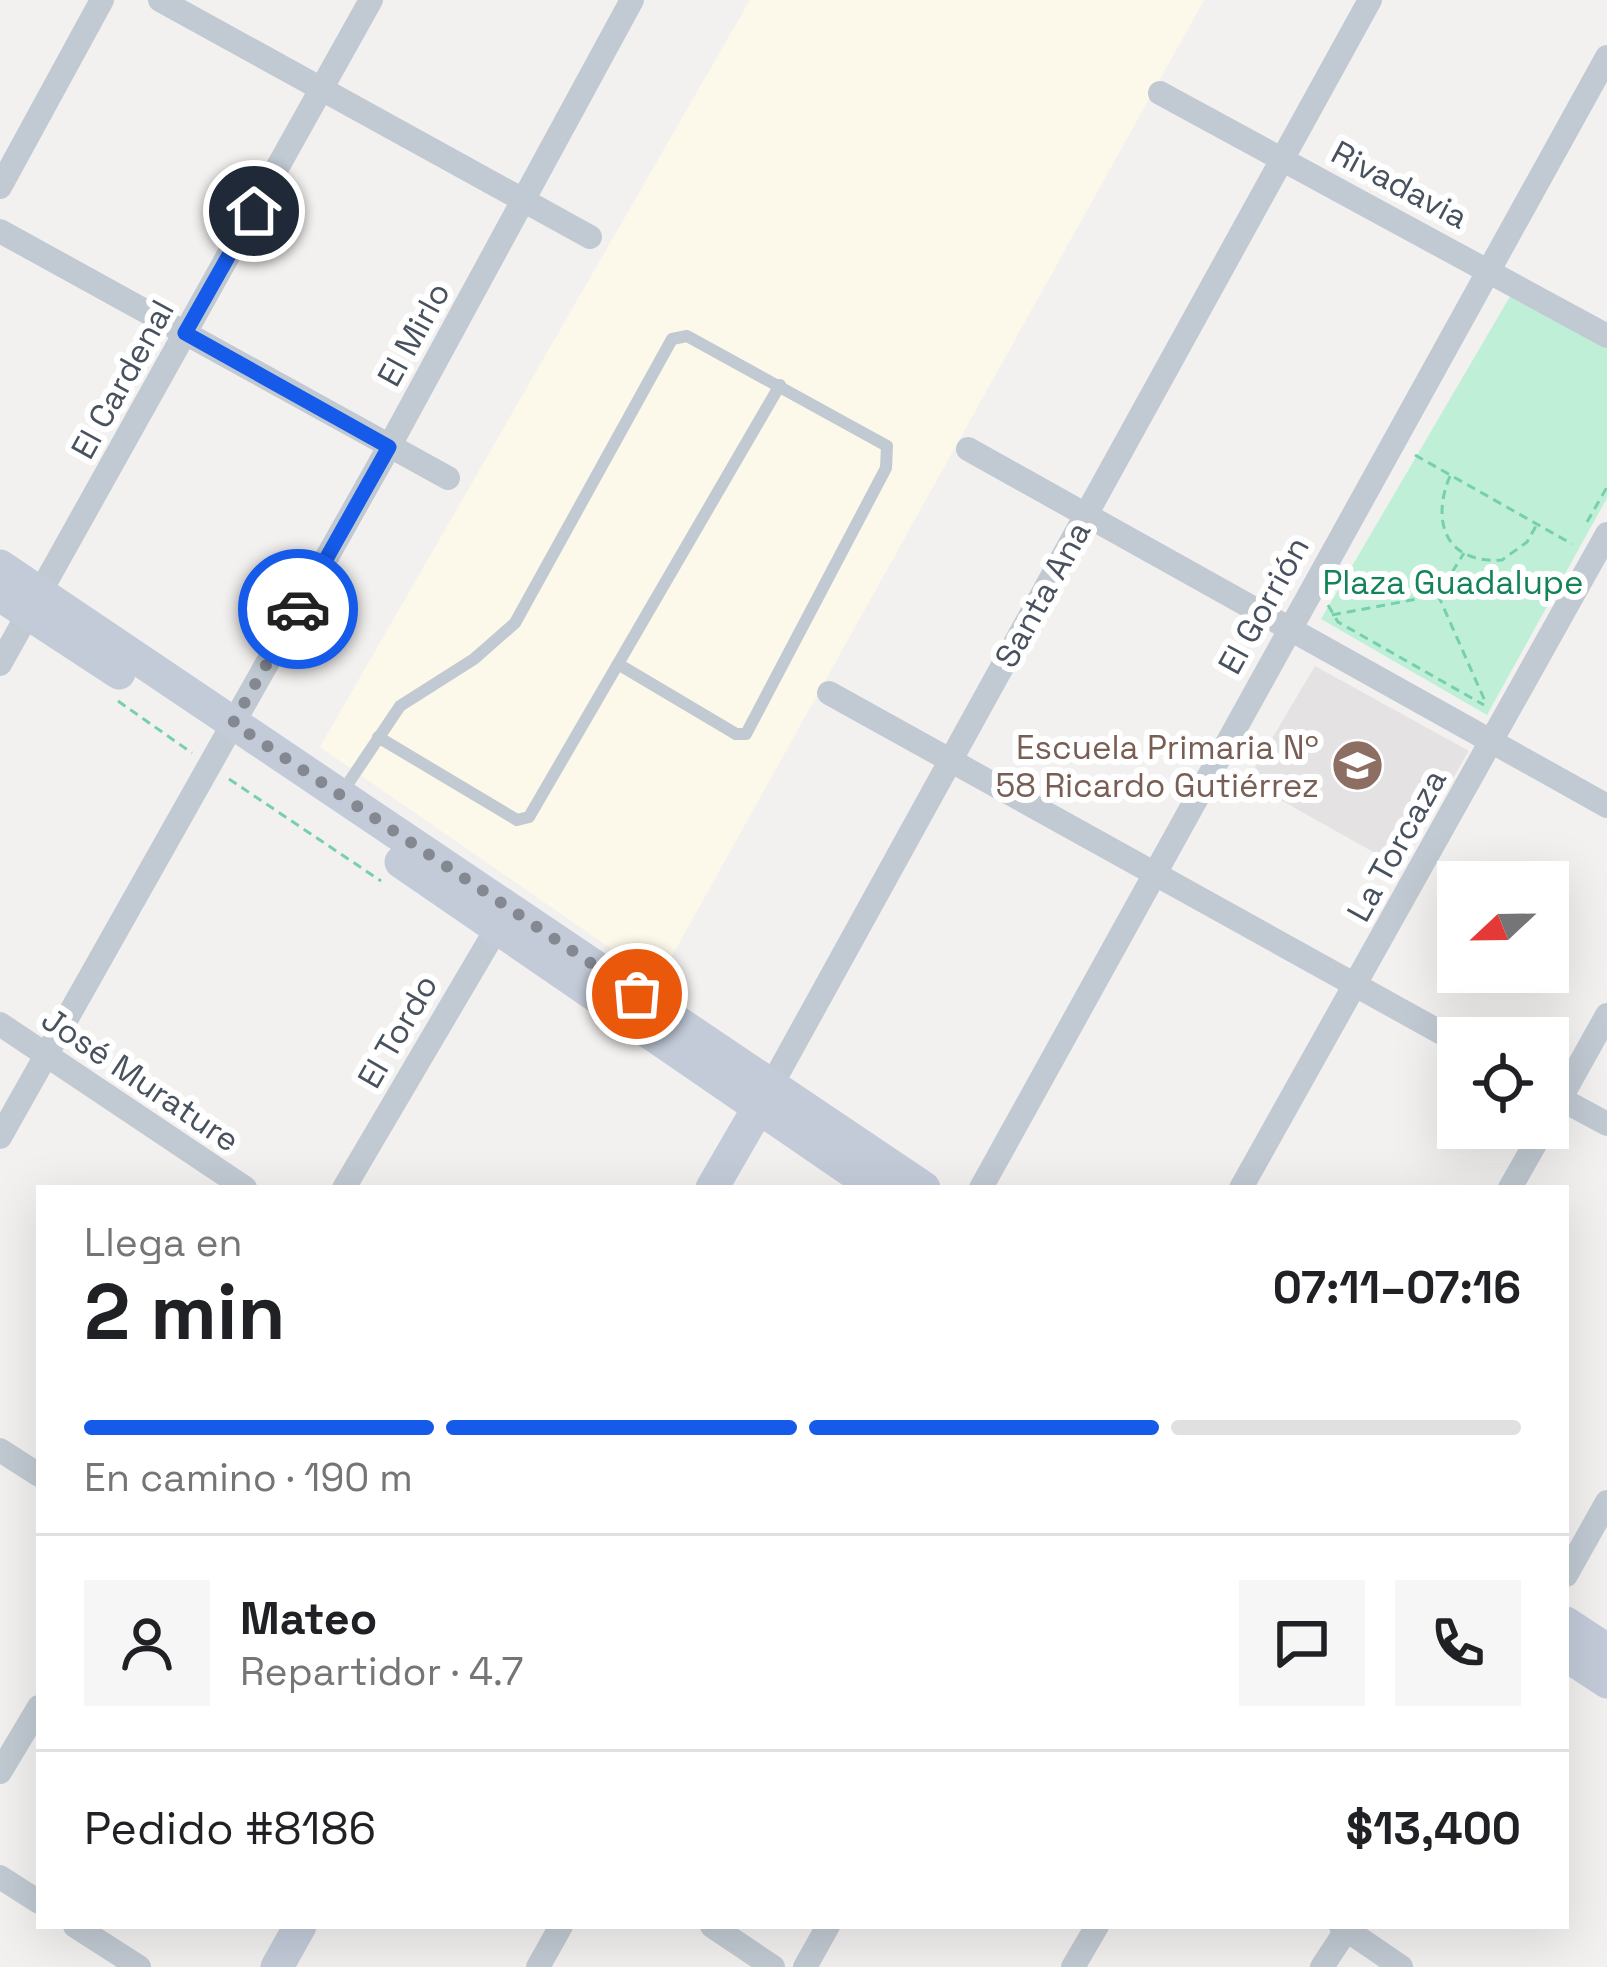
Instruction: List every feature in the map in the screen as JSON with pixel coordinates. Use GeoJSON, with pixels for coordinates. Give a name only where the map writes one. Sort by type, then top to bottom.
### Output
{"type":"FeatureCollection","features":[{"type":"Feature","properties":{"kind":"main road"},"geometry":{"type":"LineString","coordinates":[[0,566],[22,600],[503,917],[765,1098],[872,1185]]}},
{"type":"Feature","properties":{"kind":"main road"},"geometry":{"type":"LineString","coordinates":[[765,1098],[919,1185]]}},
{"type":"Feature","properties":{"kind":"main road","name":"Santa Ana"},"geometry":{"type":"LineString","coordinates":[[714,1185],[765,1098]]}},
{"type":"Feature","properties":{"kind":"main road"},"geometry":{"type":"LineString","coordinates":[[1569,1625],[1607,1649]]}},
{"type":"Feature","properties":{"kind":"main road"},"geometry":{"type":"LineString","coordinates":[[1569,1657],[1607,1682]]}},
{"type":"Feature","properties":{"kind":"main road"},"geometry":{"type":"LineString","coordinates":[[277,1967],[297,1929]]}},
{"type":"Feature","properties":{"kind":"street"},"geometry":{"type":"LineString","coordinates":[[0,187],[102,0]]}},
{"type":"Feature","properties":{"kind":"street"},"geometry":{"type":"LineString","coordinates":[[160,0],[590,238]]}},
{"type":"Feature","properties":{"kind":"street","name":"El Cardenal"},"geometry":{"type":"LineString","coordinates":[[0,664],[22,600],[185,333],[371,0]]}},
{"type":"Feature","properties":{"kind":"street","name":"El Mirlo"},"geometry":{"type":"LineString","coordinates":[[0,1137],[389,447],[632,0]]}},
{"type":"Feature","properties":{"kind":"street","name":"Santa Ana"},"geometry":{"type":"LineString","coordinates":[[765,1098],[1370,0]]}},
{"type":"Feature","properties":{"kind":"street","name":"El Gorrión"},"geometry":{"type":"LineString","coordinates":[[983,1185],[1607,56]]}},
{"type":"Feature","properties":{"kind":"street","name":"Rivadavia"},"geometry":{"type":"LineString","coordinates":[[1160,93],[1607,336]]}},
{"type":"Feature","properties":{"kind":"street"},"geometry":{"type":"LineString","coordinates":[[0,231],[448,478]]}},
{"type":"Feature","properties":{"kind":"street"},"geometry":{"type":"LineString","coordinates":[[968,448],[1607,806]]}},
{"type":"Feature","properties":{"kind":"street","name":"La Torcaza"},"geometry":{"type":"LineString","coordinates":[[1243,1185],[1607,534]]}},
{"type":"Feature","properties":{"kind":"street"},"geometry":{"type":"LineString","coordinates":[[829,693],[1156,870],[1437,1030]]}},
{"type":"Feature","properties":{"kind":"street","name":"El Tordo"},"geometry":{"type":"LineString","coordinates":[[346,1185],[503,917]]}},
{"type":"Feature","properties":{"kind":"street"},"geometry":{"type":"LineString","coordinates":[[1569,1078],[1607,1015]]}},
{"type":"Feature","properties":{"kind":"street","name":"José Murature"},"geometry":{"type":"LineString","coordinates":[[0,1024],[241,1185]]}},
{"type":"Feature","properties":{"kind":"street"},"geometry":{"type":"LineString","coordinates":[[1569,1115],[1607,1124]]}},
{"type":"Feature","properties":{"kind":"street"},"geometry":{"type":"LineString","coordinates":[[1512,1185],[1530,1149]]}},
{"type":"Feature","properties":{"kind":"street"},"geometry":{"type":"LineString","coordinates":[[0,1450],[36,1473]]}},
{"type":"Feature","properties":{"kind":"street"},"geometry":{"type":"LineString","coordinates":[[1569,1570],[1607,1502]]}},
{"type":"Feature","properties":{"kind":"street"},"geometry":{"type":"LineString","coordinates":[[0,1772],[36,1712]]}},
{"type":"Feature","properties":{"kind":"street"},"geometry":{"type":"LineString","coordinates":[[0,1877],[36,1901]]}},
{"type":"Feature","properties":{"kind":"street"},"geometry":{"type":"LineString","coordinates":[[80,1929],[139,1967]]}},
{"type":"Feature","properties":{"kind":"street"},"geometry":{"type":"LineString","coordinates":[[538,1967],[559,1929]]}},
{"type":"Feature","properties":{"kind":"street"},"geometry":{"type":"LineString","coordinates":[[716,1929],[773,1967]]}},
{"type":"Feature","properties":{"kind":"street"},"geometry":{"type":"LineString","coordinates":[[806,1967],[827,1929]]}},
{"type":"Feature","properties":{"kind":"street"},"geometry":{"type":"LineString","coordinates":[[1073,1967],[1095,1929]]}},
{"type":"Feature","properties":{"kind":"street"},"geometry":{"type":"LineString","coordinates":[[1322,1967],[1344,1929]]}},
{"type":"Feature","properties":{"kind":"street"},"geometry":{"type":"LineString","coordinates":[[1348,1929],[1400,1967]]}},
{"type":"Feature","properties":{"kind":"lane"},"geometry":{"type":"LineString","coordinates":[[335,804],[400,706],[474,658],[515,623],[672,339],[687,336],[879,438],[889,458],[746,734],[736,734],[618,664]]}},
{"type":"Feature","properties":{"kind":"lane"},"geometry":{"type":"LineString","coordinates":[[379,737],[523,821],[780,386]]}},
{"type":"Feature","properties":{"kind":"path"},"geometry":{"type":"LineString","coordinates":[[1409,462],[1419,440]]}},
{"type":"Feature","properties":{"kind":"path"},"geometry":{"type":"LineString","coordinates":[[1415,455],[1594,558]]}},
{"type":"Feature","properties":{"kind":"path"},"geometry":{"type":"LineString","coordinates":[[1451,475],[1438,512],[1449,538],[1465,553],[1502,560],[1527,542],[1537,524]]}},
{"type":"Feature","properties":{"kind":"path"},"geometry":{"type":"LineString","coordinates":[[1331,616],[1438,595],[1465,553]]}},
{"type":"Feature","properties":{"kind":"path"},"geometry":{"type":"LineString","coordinates":[[1327,602],[1331,616],[1484,704],[1438,595]]}},
{"type":"Feature","properties":{"kind":"shaded area"},"geometry":{"type":"Polygon","coordinates":[[[750,0],[1204,0],[658,981],[320,747],[750,0]]]}},
{"type":"Feature","properties":{"kind":"shaded area","name":"Escuela Primaria Nº 58 Ricardo Gutiérrez"},"geometry":{"type":"Polygon","coordinates":[[[1315,666],[1469,751],[1400,867],[1247,781],[1315,666]]]}},
{"type":"Feature","properties":{"kind":"green space","name":"Plaza Guadalupe"},"geometry":{"type":"Polygon","coordinates":[[[1512,293],[1607,348],[1607,498],[1487,715],[1321,619],[1512,293]]]}},
{"type":"Feature","properties":{"kind":"way so far"},"geometry":{"type":"LineString","coordinates":[[298,609],[233,723],[637,994]]}},
{"type":"Feature","properties":{"kind":"place","name":"Escuela Primaria Nº 58 Ricardo Gutiérrez"},"geometry":{"type":"Point","coordinates":[1358,766]}},
{"type":"Feature","properties":{"kind":"route"},"geometry":{"type":"LineString","coordinates":[[254,211],[185,333],[389,447],[298,609]]}}]}
